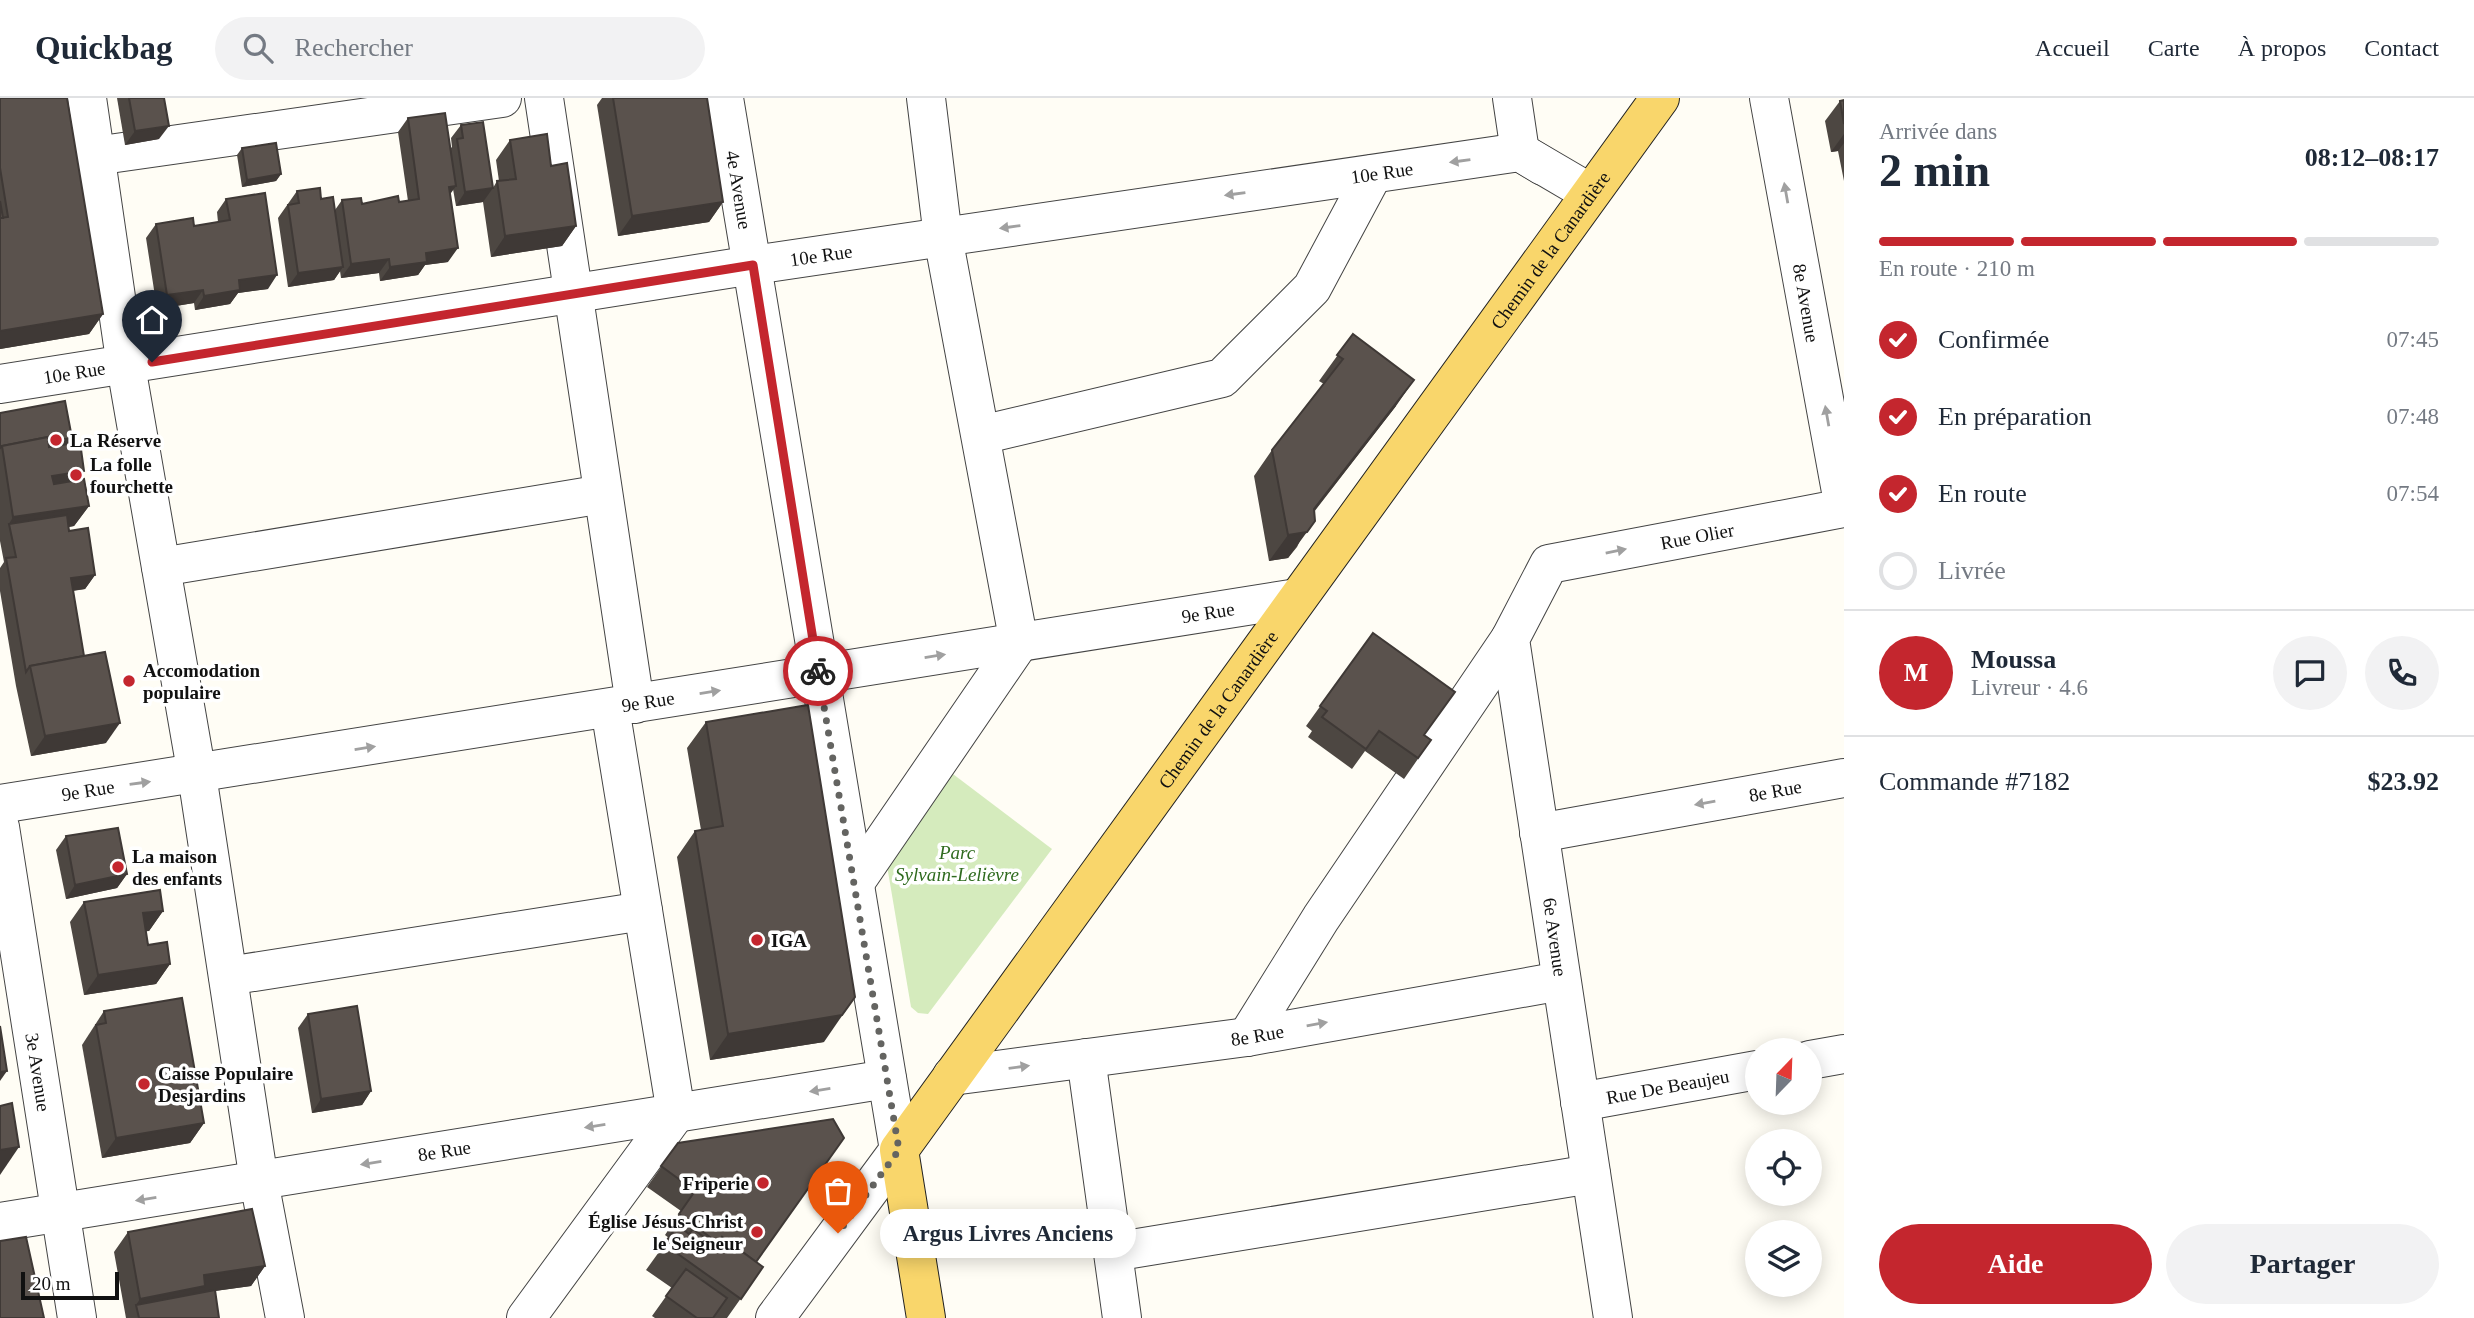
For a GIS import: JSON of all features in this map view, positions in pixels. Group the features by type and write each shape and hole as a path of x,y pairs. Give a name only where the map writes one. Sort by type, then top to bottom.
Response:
{"main road":[{"name":"Chemin de la Canardière","path":"899,1150 1660,98"},
{"name":"4e Avenue","path":"899,1150 926,1318"}],"street":[{"path":"87,98 126,366 197,775 259,1181 285,1318"},
{"path":"95,156 502,98"},
{"path":"526,1318 676,1113 643,911 603,494 544,98"},
{"name":"4e Avenue","path":"724,98 899,1150"},
{"path":"854,884 1019,643 943,237 926,98"},
{"path":"1512,98 1520,152 1590,193"},
{"name":"8e Avenue","path":"1769,98 1844,508"},
{"name":"10e Rue","path":"0,384 753,265 1520,152"},
{"path":"981,435 1222,378 1312,288 1373,174"},
{"path":"161,567 603,494"},
{"name":"Rue Olier","path":"1510,639 1549,564 1844,508"},
{"name":"9e Rue","path":"0,804 197,775 1297,598"},
{"path":"1247,1037 1321,918 1510,639"},
{"name":"6e Avenue","path":"1510,639 1613,1318"},
{"name":"8e Rue","path":"1539,833 1844,778"},
{"name":"3e Avenue","path":"0,827 78,1318"},
{"path":"228,976 643,911"},
{"name":"8e Rue","path":"952,1076 1247,1037 1561,981"},
{"path":"1822,1058 1844,1054"},
{"path":"1086,1058 1122,1318"},
{"name":"Rue De Beaujeu","path":"1580,1101 1745,1072"},
{"name":"8e Rue","path":"0,1222 887,1079"},
{"name":"Chemin de la Canardière","path":"775,1318 899,1150"},
{"path":"1113,1252 1591,1174"}],"green space":[{"name":"Parc Sylvain-Lelièvre","path":"945,768 1052,849 928,1014 918,1013 911,1007 884,848"}],"building":[{"path":"0,98 67,98 103,314 0,331 0,218 8,217 0,168"},
{"path":"129,98 164,98 169,126 135,131"},
{"path":"613,98 707,98 723,202 632,216"},
{"path":"1844,100 1844,124 1840,101"},
{"path":"445,113 456,186 449,187 458,248 426,253 427,262 390,267 389,259 351,264 342,200 361,198 362,204 398,196 399,202 419,199 408,118"},
{"path":"483,122 493,188 465,192 457,139 463,138 461,125"},
{"path":"547,134 551,166 567,163 576,226 505,236 497,181 516,179 510,140"},
{"path":"276,143 281,174 247,180 242,148"},
{"path":"320,188 321,199 333,197 343,267 298,273 288,205 299,203 297,191"},
{"path":"265,193 277,275 239,280 240,290 204,296 203,290 167,295 156,224 193,218 194,226 230,220 226,199"},
{"path":"1353,334 1414,380 1314,509 1315,521 1307,532 1288,535 1272,450 1343,359 1337,355"},
{"path":"65,401 72,438 48,442 48,437 0,448 0,413"},
{"path":"48,437 49,447 80,442 84,471 52,476 54,484 84,479 89,506 13,517 2,446"},
{"path":"67,515 69,531 88,528 95,575 71,578 84,656 30,666 26,672 6,558 16,557 9,524"},
{"path":"1373,633 1455,692 1424,735 1431,740 1418,758 1379,731 1366,749 1322,717 1327,711 1320,706"},
{"path":"105,652 120,723 45,736 30,666"},
{"name":"IGA","path":"808,705 855,997 842,1015 728,1034 695,831 723,826 706,722"},
{"path":"118,828 127,874 75,885 66,836"},
{"path":"160,890 163,911 143,913 148,945 167,942 170,964 98,975 84,902"},
{"path":"182,998 204,1123 116,1138 96,1025 106,1023 104,1011"},
{"path":"357,1006 371,1091 321,1099 308,1014"},
{"path":"0,1026 7,1071 0,1072"},
{"path":"12,1103 19,1147 0,1150 0,1106"},
{"path":"833,1119 844,1138 756,1262 722,1237 718,1243 679,1214 695,1191 661,1166 678,1143"},
{"path":"252,1209 265,1266 204,1275 205,1286 140,1299 128,1232"},
{"path":"678,1225 689,1234 693,1229 716,1246 722,1237 763,1267 741,1299 664,1244"},
{"path":"26,1237 44,1318 0,1318 0,1241"},
{"path":"686,1269 727,1298 713,1318 697,1318 666,1296"},
{"path":"215,1290 219,1318 139,1318 136,1305"}],"way so far":[{"path":"818,671 899,1150 838,1233"}],"place":[{"name":"La Réserve","path":"56,440"},
{"name":"La folle fourchette","path":"76,475"},
{"name":"Accomodation populaire","path":"129,681"},
{"name":"La maison des enfants","path":"118,867"},
{"name":"IGA","path":"757,940"},
{"name":"Caisse Populaire Desjardins","path":"144,1084"},
{"name":"Friperie","path":"763,1183"},
{"name":"Église Jésus-Christ le Seigneur","path":"757,1232"},
{"name":"Argus Livres Anciens","path":"838,1233"}],"route":[{"path":"152,362 753,265 818,671"}]}
